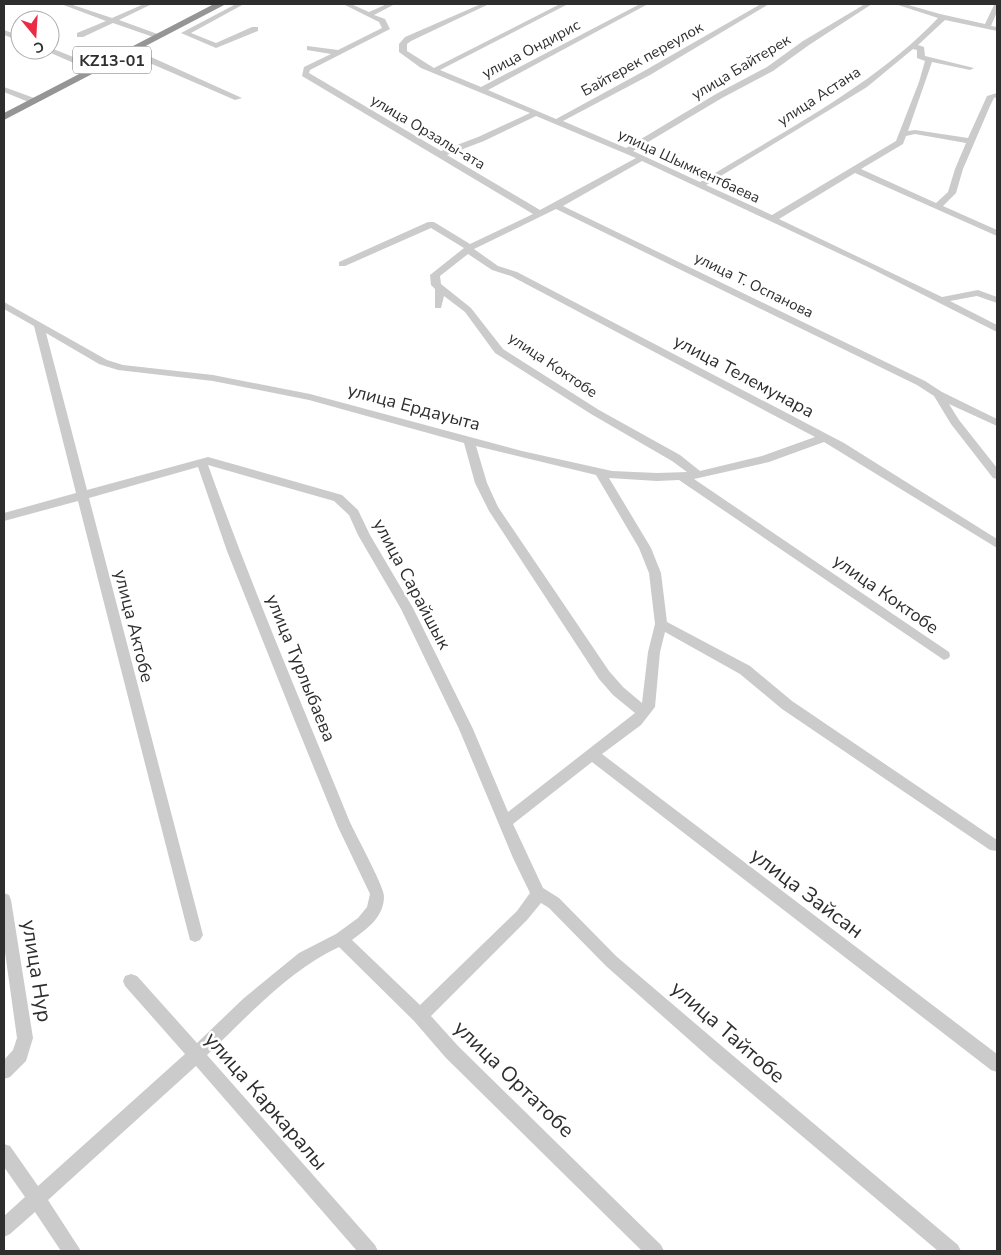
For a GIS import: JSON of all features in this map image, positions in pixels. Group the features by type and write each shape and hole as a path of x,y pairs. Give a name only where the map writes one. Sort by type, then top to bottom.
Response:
{"highway":[{"name":"KZ13-01","path":"4,117 221,4"}],"street":[{"path":"80,35 149,4"},
{"path":"241,4 185,31 186,33 216,46 255,29"},
{"path":"310,48 340,53 388,31 382,21 346,4"},
{"path":"368,15 392,4"},
{"name":"улица Шымкентбаева","path":"486,4 404,38 403,52 413,60 435,70 627,151 942,300 997,329"},
{"path":"435,70 565,4"},
{"name":"улица Ондирис","path":"482,90 645,4"},
{"name":"Байтерек переулок","path":"556,122 647,73 766,4"},
{"name":"улица Байтерек","path":"627,151 719,96 770,69 806,43 869,4"},
{"path":"898,4 943,17 997,28"},
{"path":"70,5 159,36"},
{"path":"988,27 997,5"},
{"path":"76,19 90,13"},
{"name":"улица Астана","path":"700,186 858,89 913,46 943,17"},
{"path":"913,46 921,49 921,57 970,68"},
{"path":"127,53 148,59 238,98"},
{"name":"улица Орзалы-ата","path":"340,53 307,69 304,72 306,76 540,214"},
{"path":"60,55 95,69"},
{"path":"772,219 898,143 908,121 929,60"},
{"path":"4,89 34,101"},
{"path":"938,206 952,194 959,169 994,96"},
{"path":"439,155 481,139 536,113"},
{"path":"908,121 933,134"},
{"path":"902,135 911,132 972,141"},
{"path":"438,306 440,288 435,280 435,275 470,249 556,206 642,158"},
{"path":"854,169 997,233"},
{"name":"улица Т. Оспанова","path":"556,206 921,383 938,394 997,423"},
{"name":"улица Телемунара","path":"416,231 431,224 495,268 514,274 824,438 997,544"},
{"path":"404,226 416,231"},
{"path":"342,264 416,231"},
{"name":"улица Коктобе","path":"440,288 468,310 493,344 514,362 595,412 676,458 698,475"},
{"path":"942,300 978,293 997,300"},
{"name":"улица Ердауыта","path":"4,306 103,362 122,368 214,378 272,389 350,407 469,440 600,473 627,477 683,477 698,475 765,459 824,438"},
{"name":"улица Актобе","path":"39,326 195,935"},
{"name":"улица Т. Оспанова","path":"938,394 955,422 997,475"},
{"path":"469,440 481,483 493,508 604,675 618,691 644,713"},
{"path":"4,517 202,462"},
{"name":"улица Сарайшык","path":"202,462 214,462 338,498 350,509 407,608 466,729 506,821"},
{"name":"улица Турлыбаева","path":"4,1228 196,1055 250,1003 304,958 322,946 341,939 363,923 374,910 377,894 345,827 300,719 233,550 202,462"},
{"path":"506,821 636,721 648,707 654,652 661,624 655,573 645,548 600,473"},
{"name":"улица Коктобе","path":"683,477 944,656"},
{"path":"661,624 744,670 787,705 994,846"},
{"name":"улица Зайсан","path":"593,755 997,1064"},
{"name":"улица Тайтобе","path":"506,821 520,858 538,893 554,903 611,961 952,1251"},
{"path":"420,1016 526,910 538,893"},
{"name":"улица Нур","path":"4,900 25,1038 20,1055 4,1071"},
{"name":"улица Ортатобе","path":"341,939 420,1016 452,1052 656,1251"},
{"name":"улица Каркаралы","path":"131,981 368,1251"},
{"path":"4,1152 72,1251"}]}
